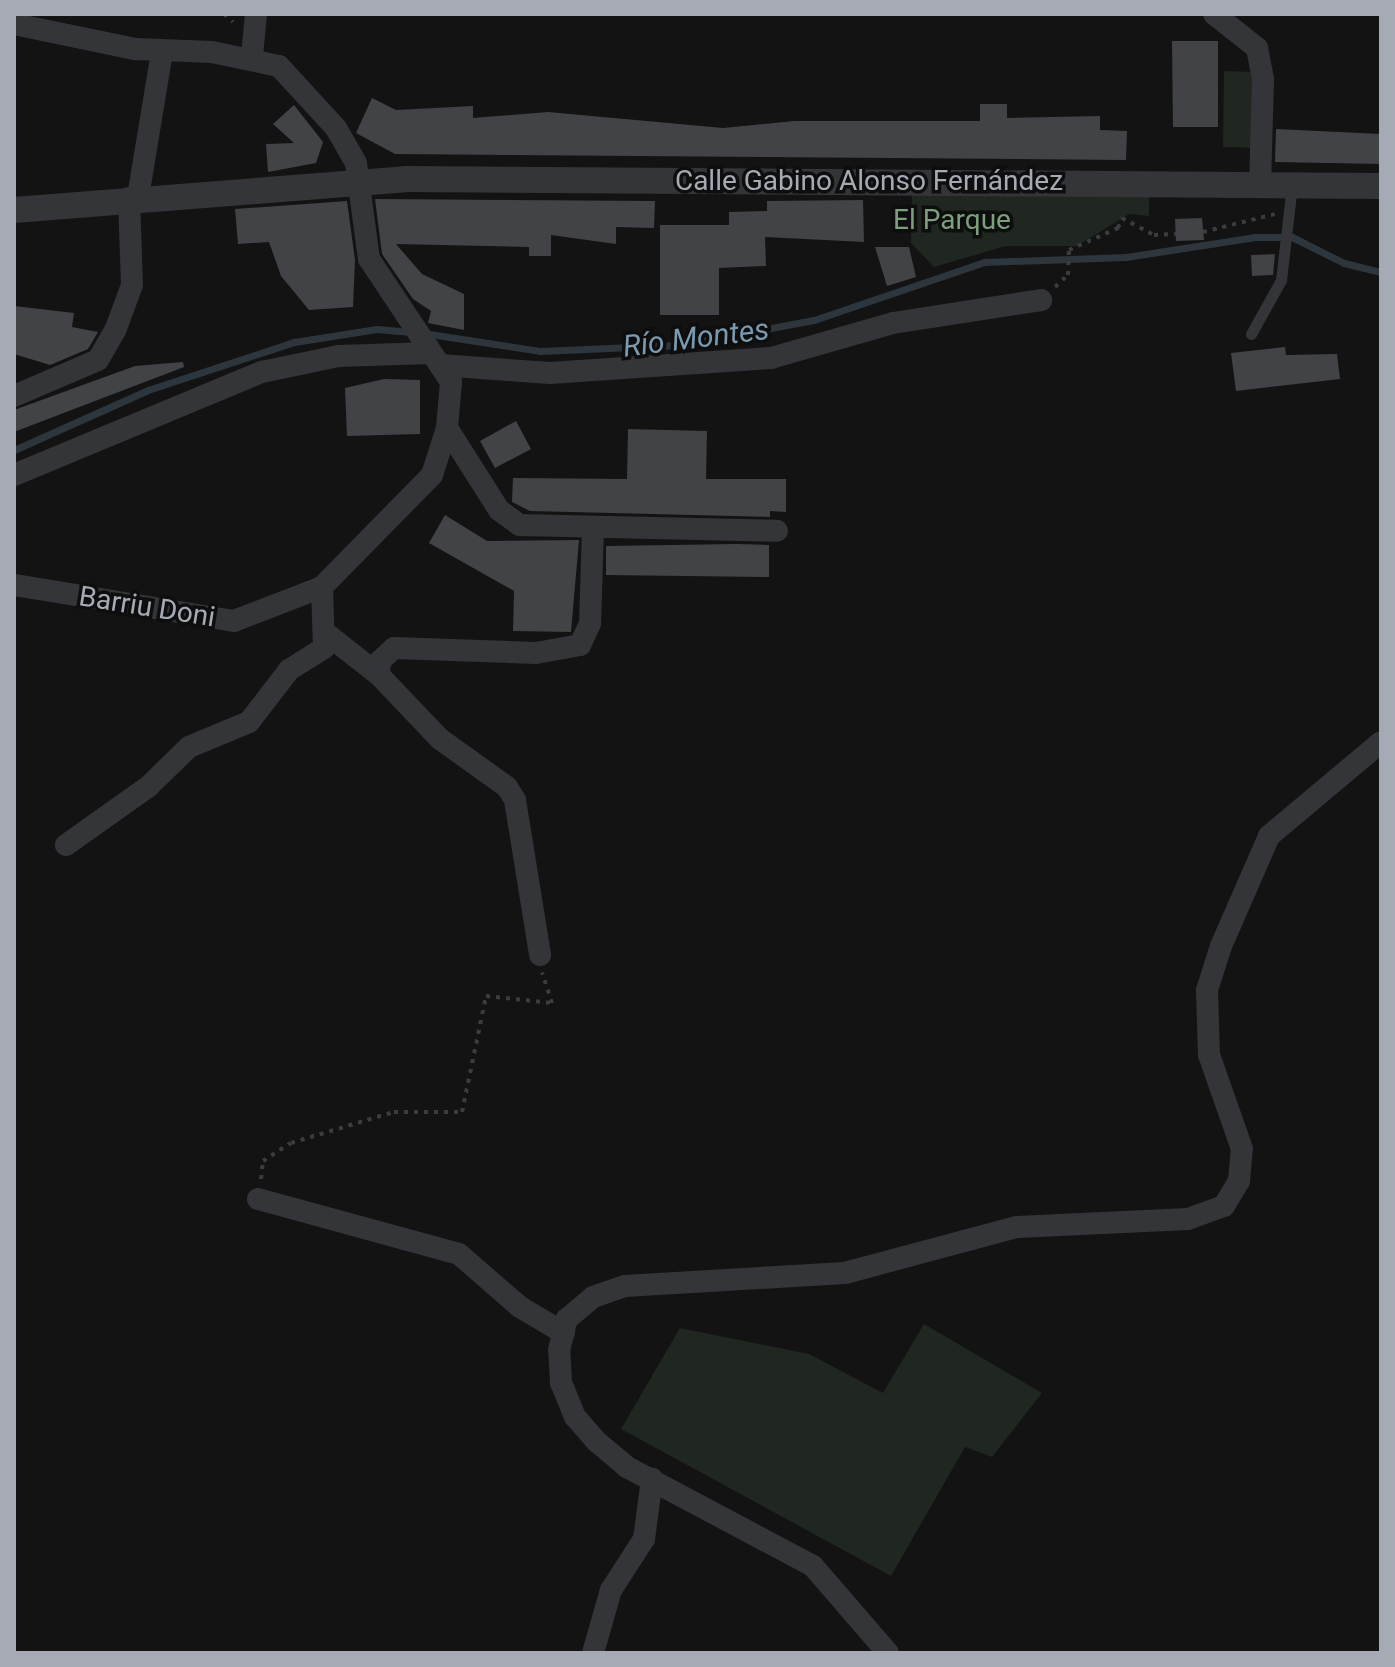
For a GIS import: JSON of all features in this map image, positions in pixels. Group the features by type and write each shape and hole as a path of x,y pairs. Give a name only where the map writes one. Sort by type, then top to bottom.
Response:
{"street":[{"path":"14,24 162,52 252,56 256,14"},
{"path":"1214,14 1257,48 1263,79 1260,184"},
{"path":"14,396 98,360 115,331 132,285 133,197 162,52"},
{"name":"Barriu Doni","path":"14,585 234,621 322,587 432,475 447,428 451,382 369,259 356,163 336,128 296,80 252,56"},
{"name":"Calle Gabino Alonso Fernández","path":"14,210 133,197 358,181 1381,186"},
{"path":"14,475 208,389 262,372 338,356 431,355 550,373 771,358 893,323 1041,300"},
{"path":"447,428 499,510 520,525 777,531"},
{"path":"379,675 380,661 394,648 536,653 580,645 590,624 593,527"},
{"path":"66,845 149,786 189,747 249,722 289,670 324,648 328,635 322,587"},
{"path":"328,635 379,675 440,739 490,770 515,800 540,955"},
{"path":"888,1653 813,1566 627,1467 575,1417 561,1383 567,1319 593,1297 625,1286 845,1273 1017,1227 1188,1219 1224,1206 1239,1181 1242,1149 1209,1055 1207,990 1216,961 1269,836 1381,742"},
{"path":"258,1199 459,1254 520,1307 564,1333"},
{"path":"593,1653 611,1590 644,1539 652,1479"}],"lane":[{"path":"1251,334 1281,280 1292,184"}],"path":[{"path":"1203,232 1289,210"},
{"path":"1068,275 1069,250 1118,228 1122,218 1154,235 1176,234"},
{"path":"258,1199 263,1161 291,1143 394,1112 462,1112 486,996 552,1003 540,955"}],"green space":[{"path":"1224,71 1256,72 1254,148 1223,147"},
{"name":"El Parque","path":"912,180 1149,183 1149,216 1129,214 1077,246 1006,246 934,267 911,243"},
{"path":"924,1324 1042,1393 992,1457 965,1447 891,1576 621,1429 680,1328 809,1354 883,1393"}],"building":[{"path":"1172,41 1218,41 1218,127 1173,127"},
{"path":"372,98 396,110 473,106 473,118 548,112 723,128 794,121 980,121 980,104 1007,104 1007,118 1100,116 1100,130 1127,131 1126,160 395,154 356,133"},
{"path":"294,105 323,142 316,163 268,172 266,144 294,143 273,124"},
{"path":"1276,129 1381,134 1381,164 1275,162"},
{"path":"375,199 655,201 654,228 616,227 616,244 551,235 551,256 529,256 529,247 396,244 422,274 464,294 464,330 428,323 431,311 413,299 382,254"},
{"path":"863,200 864,242 765,237 766,266 719,268 719,315 660,315 660,225 729,225 729,212 767,211 767,201"},
{"path":"347,201 355,260 353,307 309,310 281,276 269,242 238,244 235,209"},
{"path":"1202,218 1204,240 1176,241 1175,219"},
{"path":"875,247 909,247 916,277 887,286"},
{"path":"1275,254 1273,275 1252,276 1251,255"},
{"path":"14,306 74,313 72,327 98,332 88,349 50,365 14,354"},
{"path":"1285,347 1286,355 1337,354 1340,379 1236,391 1231,353"},
{"path":"183,362 184,367 14,432 14,410 135,366"},
{"path":"384,379 420,380 420,434 347,436 345,388"},
{"path":"516,421 531,449 495,468 480,441"},
{"path":"628,429 707,431 706,479 786,479 786,512 770,511 770,517 530,511 512,502 513,478 627,479"},
{"path":"445,515 487,541 579,540 571,632 513,631 514,591 429,543"},
{"path":"769,545 769,577 606,575 606,546"}],"waterway":[{"name":"Río Montes","path":"423,333 540,351 679,345 814,320 984,262 1126,257 1255,237 1292,237 1344,263 1381,272"},
{"name":"Río Montes","path":"14,450 148,390 294,342 377,329 411,332"}]}
